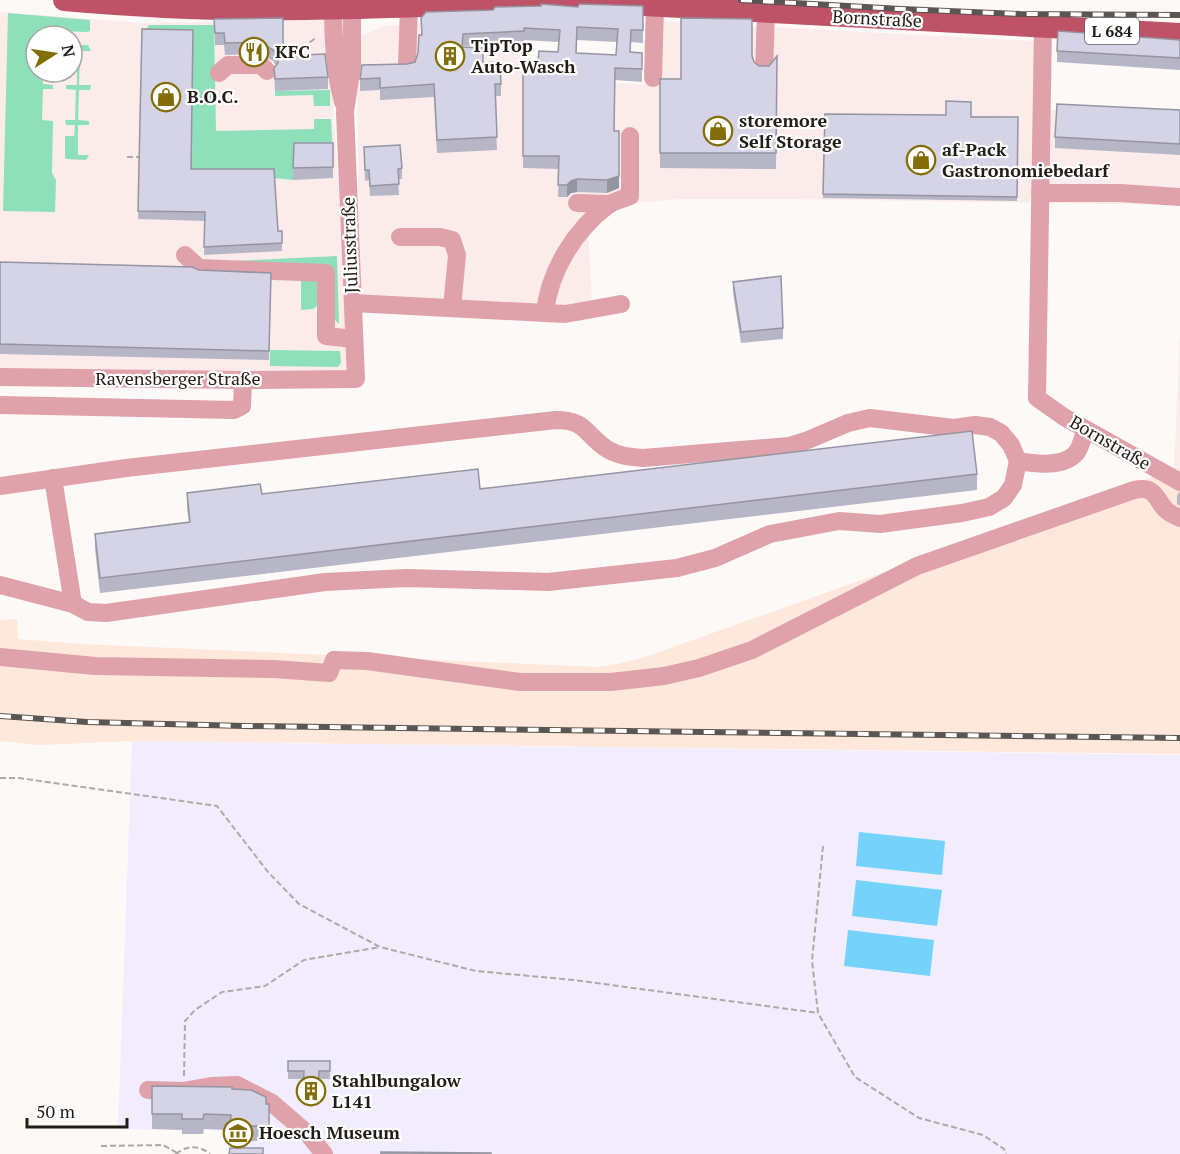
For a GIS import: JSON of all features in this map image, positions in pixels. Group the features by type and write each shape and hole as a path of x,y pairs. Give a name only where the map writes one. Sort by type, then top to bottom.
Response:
{"main road":[{"name":"Bornstraße","path":"64,0 228,9 342,4 409,7 535,2 655,6 1180,34"}],"street":[{"name":"Juliusstraße","path":"342,4 352,66 345,112 356,379"},
{"path":"653,78 655,6"},
{"path":"409,7 409,59"},
{"path":"764,71 766,13"},
{"name":"Bornstraße","path":"1043,27 1037,398 1086,430 1180,482"},
{"path":"219,73 228,65 236,64 261,65 267,71"},
{"path":"545,313 551,287 565,252 584,226 610,204 630,196 630,136"},
{"path":"1040,193 1180,197"},
{"path":"577,203 610,204"},
{"path":"400,237 440,237 452,240 457,255 452,308"},
{"path":"185,255 199,268 326,273 326,336 354,339"},
{"path":"353,303 565,314 621,304"},
{"name":"Ravensberger Straße","path":"0,377 356,379"},
{"path":"0,405 234,410 242,406 243,380"},
{"path":"0,486 126,468 556,420 571,420 608,450 628,457 643,458 789,446 864,419 954,428 975,425 990,427 1001,433 1011,445 1018,461 1013,485 1004,498 989,507 880,524 839,521 770,534 715,558 677,568 548,582 406,578 324,582 106,614 88,612 73,604 0,585"},
{"path":"1018,461 1046,465 1062,461 1077,453 1086,430"},
{"path":"53,478 73,604"},
{"path":"0,657 95,666 274,669 330,673 334,660 347,660 520,682 633,681 691,670 725,660 781,636 917,566 1134,490 1145,488 1152,492 1167,511 1180,518"},
{"path":"148,1090 183,1090 237,1085 272,1103 308,1134 324,1154"}],"path":[{"path":"301,61 301,50 325,32"},
{"path":"127,157 139,157"},
{"path":"0,778 20,778 217,806 268,872 299,904 380,947 476,971 574,980 818,1013"},
{"path":"823,846 812,961 818,1013 855,1077 919,1118 983,1135 1004,1149 1006,1154"},
{"path":"183,1090 185,1021 195,1010 222,992 265,986 304,960 380,947"},
{"path":"101,1146 163,1146 176,1153 191,1147 198,1147 210,1154"}],"shaded area":[{"path":"0,12 142,23 327,20 350,353 349,374 0,369"},
{"path":"531,16 527,78 655,85 659,21 1034,41 1034,109 1180,117 1180,205 784,199 680,199 643,202 612,208 588,232 592,300 557,306 360,297 357,71 362,35 385,26"},
{"path":"1180,330 1180,470 1174,469"},
{"path":"1174,469 1180,470 1180,754 132,741 39,745 0,741 0,620 17,619 18,639 82,644 596,667 645,657"},
{"path":"132,741 1180,755 1180,1154 230,1154 230,1130 118,1129"}],"green space":[{"path":"8,13 90,20 90,31 87,32 84,32 84,24 24,24 24,84 53,85 53,89 43,89 42,120 53,121 52,173 56,180 55,212 3,211"},
{"path":"149,25 214,25 216,131 314,129 314,119 331,119 333,155 294,155 293,180 274,178 190,198 193,38 142,37"},
{"path":"84,45 88,45 91,51 84,51"},
{"path":"66,85 91,85 90,90 79,90 78,120 89,121 89,125 78,125 78,155 89,155 86,160 66,159 65,157 65,136 74,136 75,125 66,125 65,120 75,120 76,90 66,89"},
{"path":"330,90 330,106 314,106 313,95 275,96 275,91"},
{"path":"337,256 339,324 334,319 335,276 235,261"},
{"path":"301,281 318,281 318,305 313,309 301,310"},
{"path":"270,350 340,351 341,363 338,367 270,366"}],"water":[{"path":"859,832 945,841 942,875 856,866"},
{"path":"856,880 942,890 937,926 852,916"},
{"path":"848,930 934,940 930,976 844,966"}],"building":[{"path":"541,4 578,7 579,4 643,6 643,30 631,30 630,52 642,53 642,69 615,68 614,131 619,131 619,176 607,180 577,179 567,185 558,185 559,156 523,156 523,72 537,72 539,51 558,52 560,30 524,28 524,31 463,34 462,47 483,48 483,63 500,62 501,84 495,84 497,137 437,140 434,84 380,88 380,78 360,79 362,65 415,62 419,35 422,35 421,18 426,12 541,6","holes":["577,27 618,29 616,55 576,53"]},
{"path":"283,18 283,56 325,54 328,77 275,79 274,68 278,63 278,57 273,50 261,42 225,43 224,33 215,33 214,19"},
{"name":"storemore Self Storage","path":"681,18 752,19 754,62 759,66 769,66 777,56 776,153 660,153 660,79 681,79"},
{"path":"142,29 193,30 191,169 274,169 278,231 282,231 282,243 204,247 205,212 138,211"},
{"path":"1058,31 1180,40 1180,58 1057,51"},
{"name":"af-Pack Gastronomiebedarf","path":"946,101 971,102 971,117 1018,117 1017,197 823,194 825,114 946,115"},
{"path":"1057,104 1180,110 1180,144 1055,137"},
{"path":"294,143 333,143 333,167 293,168"},
{"path":"400,145 402,168 398,169 399,184 370,186 369,170 365,170 364,147"},
{"path":"0,262 192,267 199,270 271,273 269,351 0,344"},
{"path":"781,276 783,328 741,332 733,282"},
{"path":"972,431 977,474 100,578 95,534 190,522 187,493 260,484 262,494 478,469 480,489"},
{"path":"288,1061 330,1061 330,1071 319,1071 318,1096 303,1096 304,1071 288,1071"},
{"path":"152,1086 232,1087 232,1089 251,1090 266,1097 266,1104 269,1104 269,1126 230,1126 231,1115 204,1114 203,1119 182,1119 182,1114 152,1114"},
{"path":"230,1148 263,1148 263,1154 229,1154"},
{"path":"381,1152 491,1153 491,1154 381,1154"}],"railway":[{"path":"741,0 1020,14 1180,15"},
{"path":"0,716 87,722 245,726 1180,738"}],"place":[{"name":"KFC","path":"254,52"},
{"name":"TipTop Auto-Wasch","path":"450,56"},
{"name":"B.O.C.","path":"166,97"},
{"name":"storemore Self Storage","path":"718,131"},
{"name":"af-Pack Gastronomiebedarf","path":"921,160"},
{"name":"Stahlbungalow L141","path":"311,1091"},
{"name":"Hoesch Museum","path":"238,1133"}]}
